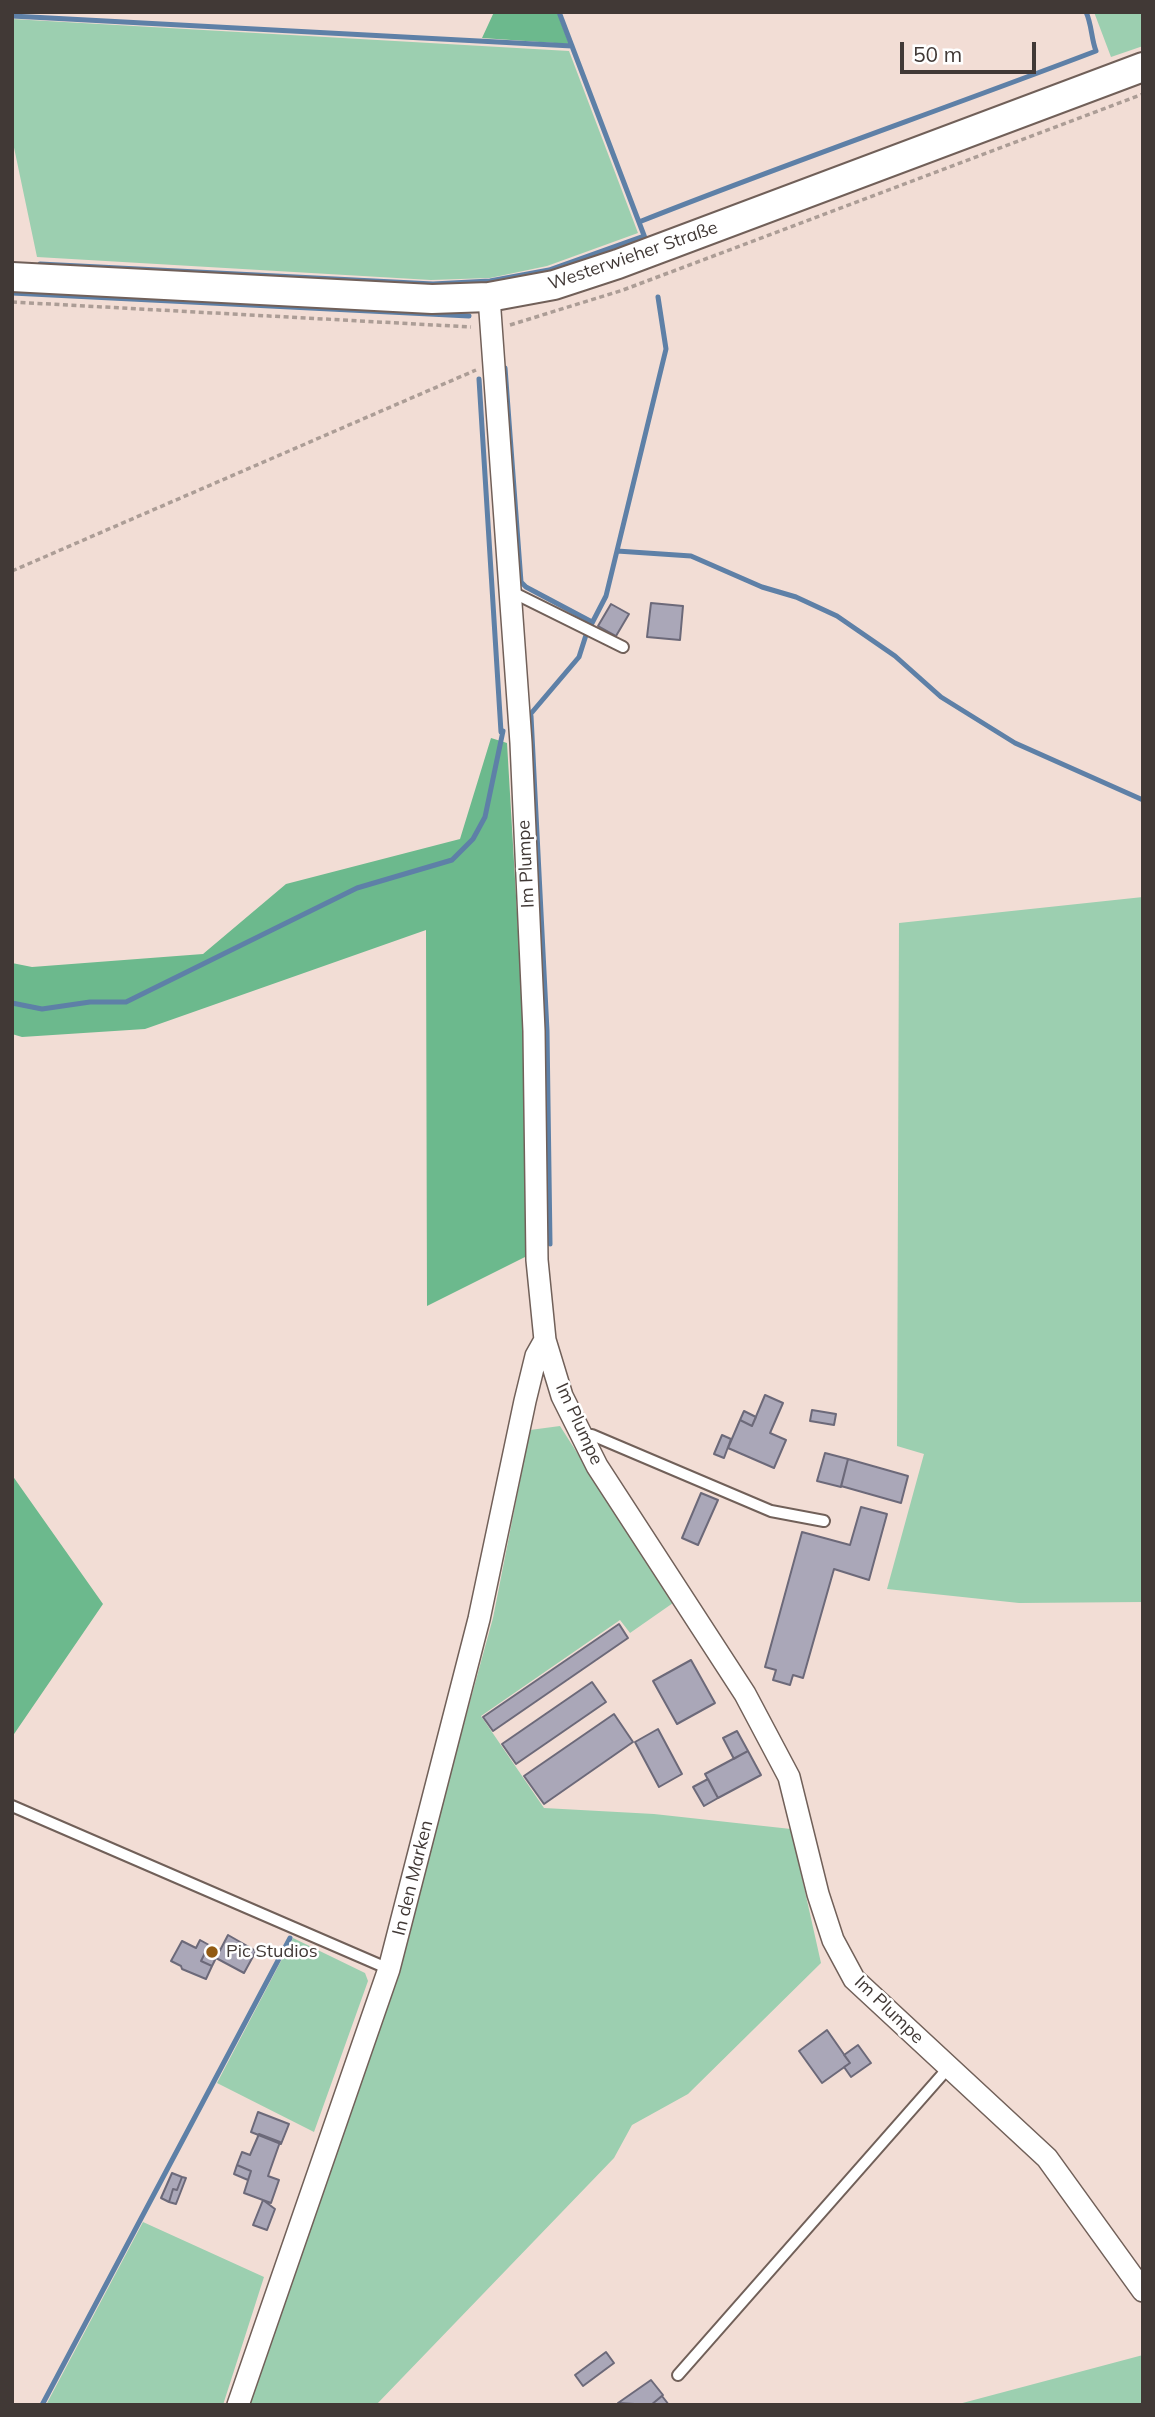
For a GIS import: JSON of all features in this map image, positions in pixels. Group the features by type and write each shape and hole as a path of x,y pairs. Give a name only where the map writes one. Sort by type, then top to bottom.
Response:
{"main road":[{"name":"Westerwieher Straße","path":"12,277 432,299 489,297 554,285 618,264 1140,73"}],"street":[{"name":"Im Plumpe","path":"489,297 521,743 534,1031 537,1260 545,1340 562,1396 597,1466 745,1694 789,1777 818,1894 833,1940 854,1979 1047,2158 1143,2291"},
{"name":"In den Marken","path":"238,2405 389,1969 480,1619 536,1356 545,1340"},
{"path":"525,1401 562,1396"}],"lane":[{"path":"510,592 623,647"},
{"path":"581,1435 592,1435 771,1511 824,1521"},
{"path":"12,1806 389,1969"},
{"path":"678,2375 949,2067"}],"path":[{"path":"12,302 490,327"},
{"path":"12,571 476,369 492,359"}],"green space":[{"path":"494,12 557,12 569,44 482,38"},
{"path":"1094,12 1143,12 1143,46 1111,57"},
{"path":"12,19 569,51 638,233 547,266 490,278 431,280 37,257 12,138"},
{"path":"491,738 507,743 524,1032 527,1256 427,1306 426,930 145,1029 22,1037 12,1034 12,963 32,967 203,954 286,884 460,839"},
{"path":"1143,897 1143,1602 1019,1603 887,1589 924,1454 897,1446 899,923"},
{"path":"560,1426 673,1603 630,1633 620,1620 481,1716 544,1808 654,1814 791,1829 821,1963 688,2094 632,2125 614,2158 376,2405 249,2405 396,1971 493,1618 530,1430"},
{"path":"12,1475 103,1604 12,1737"},
{"path":"293,1938 365,1973 368,1981 314,2132 217,2083"},
{"path":"143,2222 264,2277 223,2405 46,2405"},
{"path":"1143,2355 1143,2405 955,2405"}],"building":[{"path":"651,603 683,606 680,640 647,637"},
{"path":"611,604 629,614 616,636 598,626"},
{"path":"765,1395 783,1403 770,1433 786,1440 774,1468 728,1448 740,1420 752,1426"},
{"path":"812,1410 836,1414 834,1425 810,1421"},
{"path":"744,1411 756,1417 752,1426 740,1420"},
{"path":"722,1435 731,1439 724,1458 714,1454"},
{"path":"825,1453 848,1459 841,1487 817,1481"},
{"path":"848,1459 908,1476 901,1503 841,1486"},
{"path":"701,1493 718,1500 698,1545 682,1538"},
{"path":"861,1507 887,1514 869,1580 834,1569 803,1678 793,1675 790,1685 773,1680 776,1670 765,1667 802,1532 850,1545"},
{"path":"619,1624 628,1638 493,1731 483,1717"},
{"path":"691,1660 715,1703 677,1724 653,1681"},
{"path":"592,1682 606,1702 516,1764 502,1744"},
{"path":"614,1714 633,1742 544,1804 524,1776"},
{"path":"658,1729 682,1774 659,1787 635,1742"},
{"path":"737,1731 748,1751 734,1759 723,1738"},
{"path":"748,1751 761,1775 718,1798 705,1774"},
{"path":"708,1779 718,1798 704,1806 693,1787"},
{"path":"228,1935 256,1951 244,1973 216,1958"},
{"path":"200,1940 209,1945 201,1961 212,1966 206,1979 171,1961 182,1941 196,1948"},
{"path":"209,1945 220,1950 212,1966 201,1961"},
{"path":"827,2030 850,2063 822,2083 799,2051"},
{"path":"858,2045 871,2063 851,2077 844,2067 850,2063 844,2055"},
{"path":"258,2112 289,2124 281,2144 251,2132"},
{"path":"259,2134 280,2142 268,2176 279,2180 271,2203 244,2193 251,2171 237,2165 242,2152 250,2155"},
{"path":"237,2165 251,2171 248,2180 234,2174"},
{"path":"172,2173 182,2177 177,2190 173,2189 169,2202 161,2198"},
{"path":"182,2177 186,2178 176,2204 169,2202 173,2189 177,2190"},
{"path":"263,2200 275,2209 267,2230 253,2225"},
{"path":"606,2352 614,2363 583,2386 575,2375"},
{"path":"651,2380 663,2395 651,2405 618,2403"},
{"path":"662,2396 669,2405 651,2405"}],"waterway":[{"path":"559,12 645,238"},
{"path":"639,222 1096,51 1086,12"},
{"path":"12,16 572,46"},
{"path":"40,264 433,284 490,281 549,270 644,236"},
{"path":"12,293 469,316"},
{"path":"590,627 606,596 666,349 658,297"},
{"path":"505,368 521,582 592,622"},
{"path":"479,379 501,732"},
{"path":"617,551 691,556 837,616 895,656 941,697 1015,743 1143,800"},
{"path":"528,717 579,657 586,635"},
{"path":"531,716 547,1031 550,1244"},
{"path":"12,1003 42,1009 90,1002 126,1002 357,888 452,860 473,839 485,817 503,731"},
{"path":"42,2405 290,1938"}],"place":[{"name":"Pic Studios","path":"212,1952"}]}
